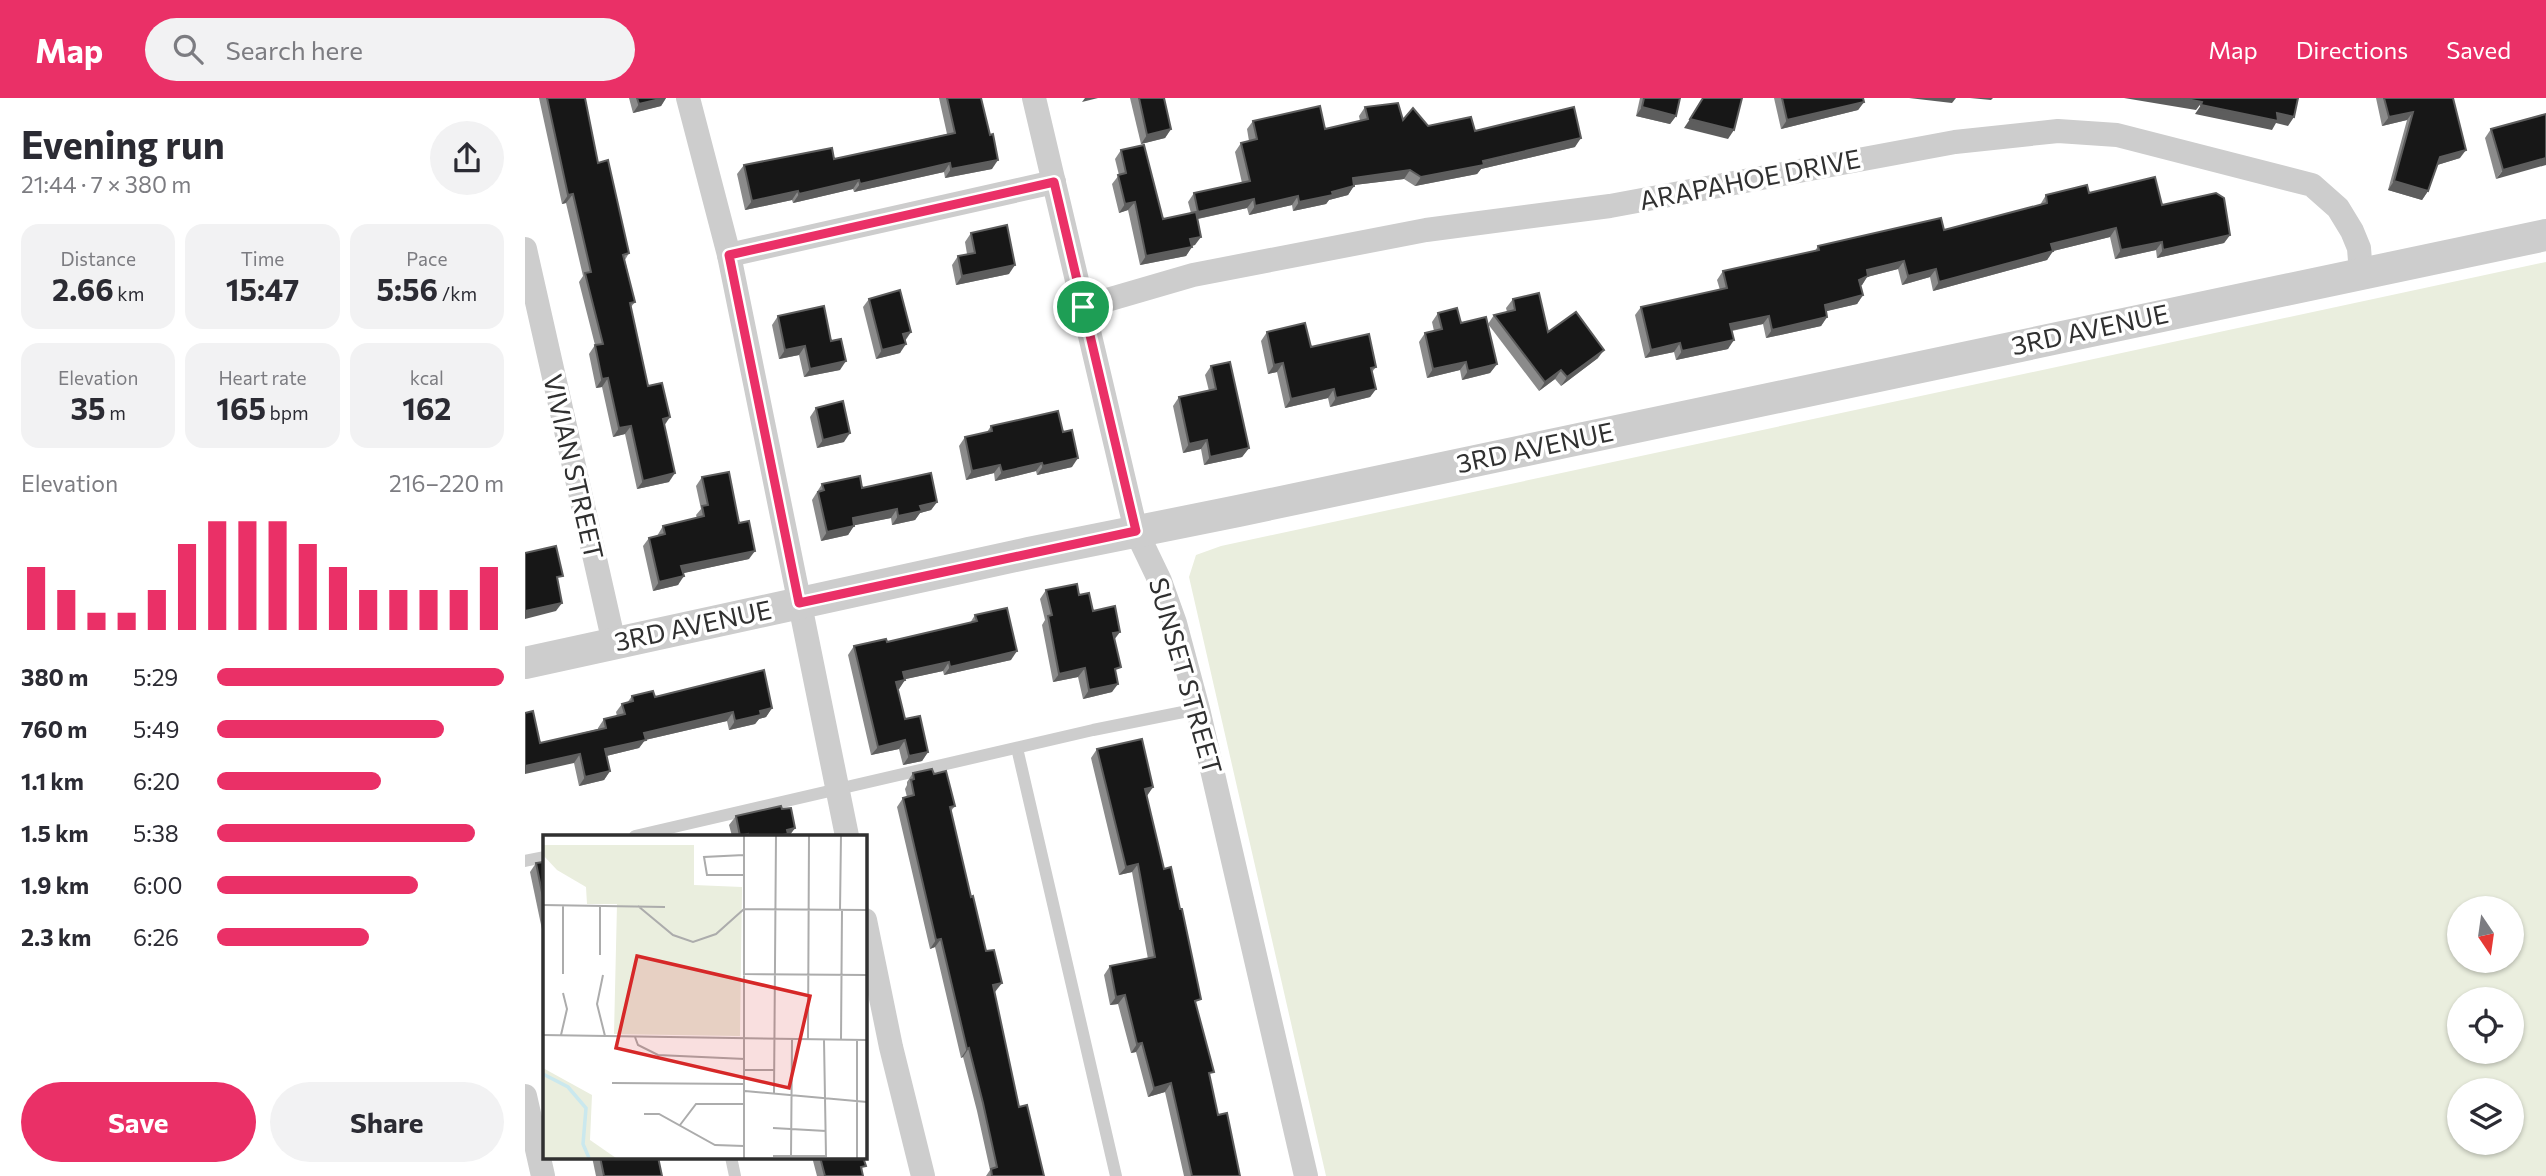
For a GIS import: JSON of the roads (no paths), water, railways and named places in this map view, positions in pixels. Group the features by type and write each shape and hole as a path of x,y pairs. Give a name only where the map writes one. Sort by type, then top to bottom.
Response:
{"street":[{"path":"688,98 729,255 847,835"},
{"name":"SUNSET STREET","path":"1034,98 1136,531 1160,580 1175,623 1198,709 1306,1176"},
{"name":"ARAPAHOE DRIVE","path":"1083,307 1193,275 1426,230 1610,206 1955,142 2058,131 2117,135 2312,185 2338,208 2352,231 2358,248 2361,274"},
{"path":"729,255 1054,182"},
{"name":"3RD AVENUE","path":"525,663 1136,531 2546,235"},
{"name":"VIVIAN STREET","path":"525,249 614,643"},
{"path":"866,925 891,1047 923,1176"},
{"path":"525,1096 543,1176"}],"lane":[{"path":"655,834 1017,748 1198,709"},
{"path":"1017,748 1116,1176"},
{"path":"525,861 543,857"},
{"path":"731,1158 735,1176"}]}
